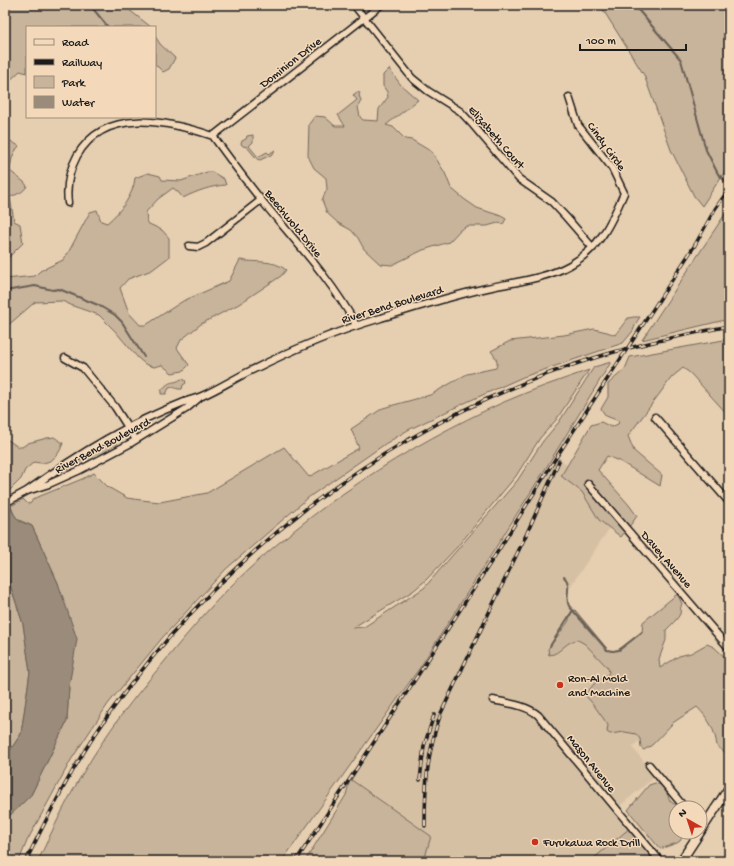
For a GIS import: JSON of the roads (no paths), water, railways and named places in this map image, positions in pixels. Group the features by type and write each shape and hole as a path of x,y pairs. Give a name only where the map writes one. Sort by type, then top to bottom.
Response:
{"street":[{"name":"Elizabeth Court","path":"354,5 412,78 428,91 460,111 519,179 552,202 593,248"},
{"name":"Dominion Drive","path":"213,136 380,5"},
{"name":"Cindy Circle","path":"570,97 578,125 612,168 624,193 608,228 593,248"},
{"path":"68,203 67,184 74,162 85,145 97,134 106,129 126,122 150,121 194,129 213,136"},
{"name":"Beechwold Drive","path":"213,136 261,200 327,280 347,308 356,325"},
{"path":"189,246 198,247 206,243 261,200"},
{"name":"River Bend Boulevard","path":"27,491 72,460 128,428 182,403 202,396 288,353 356,325 437,300 551,273 570,265 593,248"},
{"path":"65,358 83,368 108,398 136,440"},
{"name":"River Bend Boulevard","path":"5,503 20,494 78,471 136,440 186,409 202,396"},
{"path":"655,417 729,502"},
{"name":"Davey Avenue","path":"588,484 729,648"},
{"name":"Mason Avenue","path":"493,700 533,711 538,715 660,861"},
{"path":"649,765 678,800"},
{"path":"708,817 729,788"},
{"path":"681,861 693,840"}],"water":[{"path":"5,491 13,513 19,521 32,526 58,583 77,639 69,686 67,721 31,795 5,820 5,758 21,734 30,672 23,624 5,569"}],"waterway":[{"path":"90,5 107,26"},
{"path":"634,5 681,60 706,150 718,174 729,185"},
{"path":"5,291 35,286 53,290 59,289 98,305 115,315 122,322 144,357"},
{"path":"564,577 568,584 567,599 569,606 607,650 619,650 642,632"},
{"path":"550,646 573,610"}],"railway":[{"path":"296,861 498,551 557,456 695,245 715,209 729,189"},
{"path":"26,861 57,799 92,739 139,674 191,613 249,557 310,505 376,459 446,419 518,385 627,348 729,326"},
{"path":"425,826 428,769 436,727 441,713 527,533 559,461"},
{"path":"420,780 424,746 434,715"}],"place":[{"name":"Ron-Al Mold and Machine","path":"560,685"},
{"name":"Furukawa Rock Drill","path":"535,842"}]}
